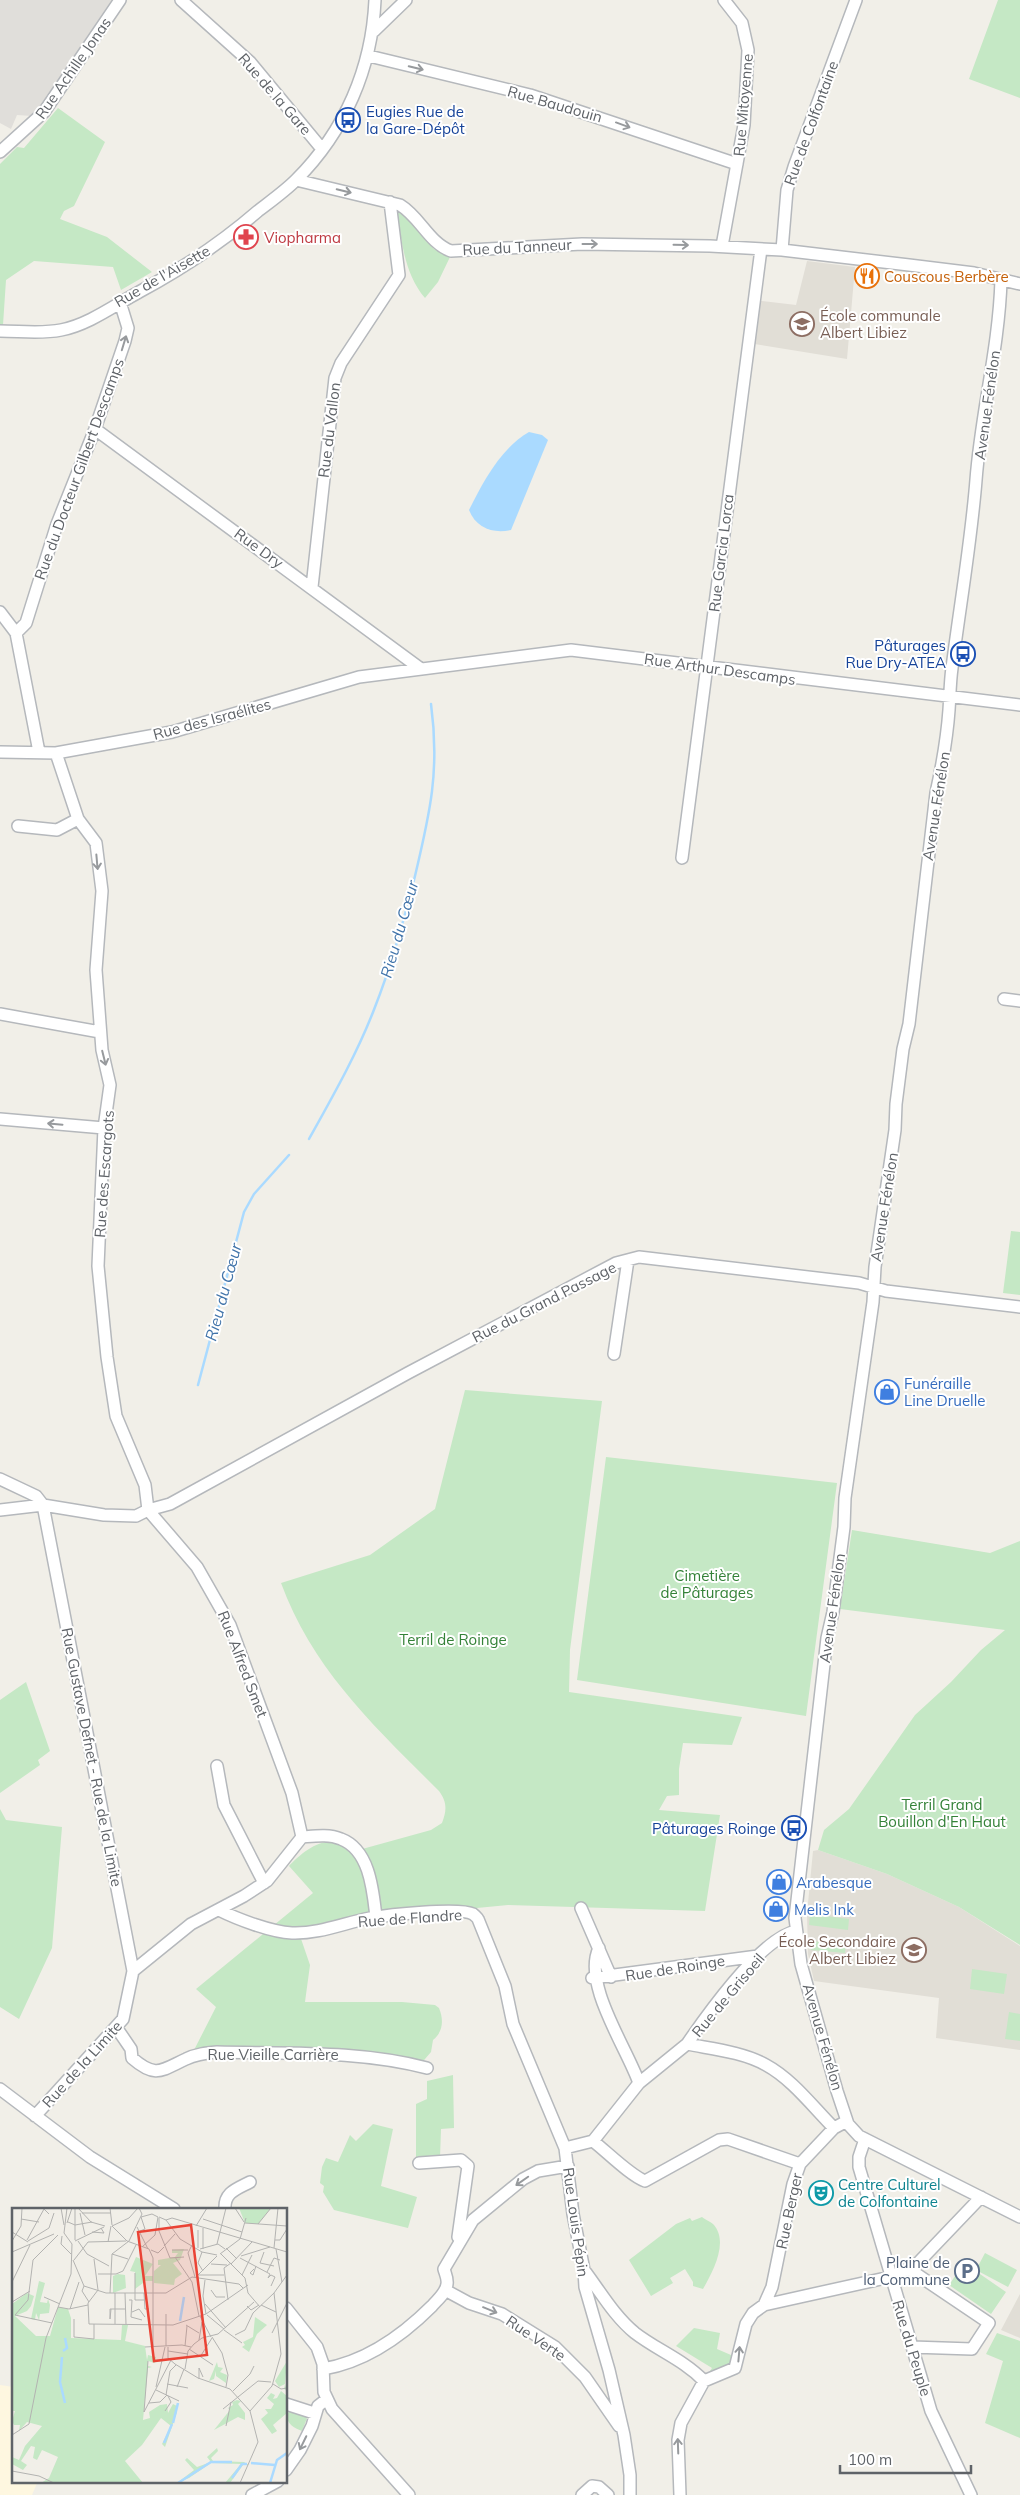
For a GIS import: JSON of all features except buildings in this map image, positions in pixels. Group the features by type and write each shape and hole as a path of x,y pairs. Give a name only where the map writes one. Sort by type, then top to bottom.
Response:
{"street":[{"name":"Rue Achille Jonas","path":"0,152 44,112 120,0"},
{"name":"Rue de la Gare","path":"181,0 250,62 322,149"},
{"name":"Rue de l'Aisette","path":"0,331 61,330 120,302 181,269 229,236 296,180 322,149 346,112 369,56 374,31 375,0"},
{"path":"374,31 406,0"},
{"name":"Rue Mitoyenne","path":"722,246 744,124 748,45 741,20 724,0"},
{"name":"Rue de Colfontaine","path":"782,250 787,190 856,0"},
{"name":"Rue Baudouin","path":"369,56 530,95 737,164"},
{"name":"Rue du Tanneur","path":"296,180 390,202 408,210 441,247 451,251 508,246 639,244 722,246 782,250 974,273 1020,284"},
{"name":"Rue du Vallon","path":"312,587 335,378 341,363 399,275 390,202"},
{"name":"Rue Garcia Lorca","path":"682,858 761,249"},
{"name":"Avenue Fénélon","path":"849,2125 809,1996 796,1931 797,1901 818,1735 819,1704 827,1638 833,1612 844,1527 845,1498 859,1410 950,696 958,618 964,593 974,516 976,480 986,398 999,324 1001,280"},
{"name":"Rue du Docteur Gilbert Descamps","path":"16,633 26,623 57,524 95,429 128,328 120,302"},
{"name":"Rue Dry","path":"95,429 421,669"},
{"path":"0,612 16,633 40,752"},
{"name":"Rue Arthur Descamps","path":"421,669 571,650 1020,705"},
{"name":"Rue des Israélites","path":"0,752 56,753 172,732 359,677 421,669"},
{"name":"Rue des Escargots","path":"56,753 78,819 96,844 102,891 96,970 100,1032 110,1085 104,1128 98,1266 107,1357 116,1416 145,1485 148,1510"},
{"path":"18,826 57,830 78,819"},
{"path":"1004,999 1020,1001"},
{"path":"0,1014 100,1032"},
{"path":"0,1119 104,1128"},
{"name":"Rue du Grand Passage","path":"148,1510 170,1504 408,1373 616,1263 639,1257 859,1283 886,1290 1020,1307"},
{"path":"614,1354 628,1260"},
{"path":"0,1479 36,1496 43,1504"},
{"path":"0,1510 43,1504 104,1516 136,1516 148,1510"},
{"name":"Rue Gustave Defnet - Rue de la Limite","path":"43,1504 133,1971 126,2010"},
{"name":"Rue Alfred Smet","path":"148,1510 197,1567 230,1625 292,1793 302,1837"},
{"path":"218,1766 224,1805 264,1883"},
{"path":"133,1971 191,1924 219,1910 264,1883 302,1837 335,1838 356,1848 367,1870 376,1917"},
{"path":"581,1908 611,1977"},
{"name":"Rue de Flandre","path":"219,1910 238,1919 290,1933 307,1933 376,1917 454,1912 473,1914 478,1919 506,1986 516,2032 565,2148"},
{"name":"Rue de Grisoeil","path":"687,2044 713,2008 758,1956 784,1935 796,1931"},
{"path":"599,1948 594,1978 600,1999 628,2053 639,2083"},
{"name":"Rue de Roinge","path":"594,1978 758,1956"},
{"name":"Rue de la Limite","path":"35,2116 123,2019 126,2010"},
{"name":"Rue Vieille Carrière","path":"116,2027 131,2049 132,2058 146,2069 155,2071 167,2070 198,2054 217,2052 339,2054 394,2059 427,2068"},
{"path":"800,2164 728,2139 719,2140 645,2181 636,2178 617,2159 593,2141 639,2083 687,2044 723,2051 765,2064 781,2075 834,2128 849,2125 865,2139 1020,2217"},
{"path":"0,2090 107,2168 172,2208"},
{"name":"Rue Berger","path":"764,2305 772,2287 792,2184 800,2164 834,2128"},
{"name":"Rue du Peuple","path":"865,2139 859,2157 859,2167 890,2277 931,2411 971,2495"},
{"name":"Rue Louis Pépin","path":"593,2141 565,2148 585,2287 609,2370 624,2435 628,2456 630,2495"},
{"path":"419,2163 461,2160 468,2166 463,2211 454,2251"},
{"path":"323,2369 344,2363 390,2341 410,2327 446,2290 448,2282 444,2269 473,2220 523,2179 538,2171 568,2166"},
{"path":"225,2208 225,2200 229,2193 250,2182"},
{"path":"680,2495 678,2440 681,2423 704,2381 736,2368 746,2324 753,2313 764,2305 890,2277 909,2269 922,2259 980,2197"},
{"path":"909,2269 989,2323 972,2349 912,2347"},
{"path":"584,2270 624,2323 636,2333 692,2369 704,2381"},
{"name":"Rue Verte","path":"446,2290 469,2303 502,2314 568,2358 603,2400 624,2435"},
{"path":"288,2310 315,2344 323,2369 326,2400 336,2417 409,2495"},
{"path":"288,2467 300,2450 312,2426 314,2413 320,2403 326,2400"},
{"path":"288,2405 314,2413"},
{"path":"252,2495 276,2482"},
{"path":"582,2495 592,2486 599,2487 608,2495"}],"shaded area":[{"path":"0,0 113,0 46,99 32,116 17,115 11,129 0,123"},
{"name":"École communale Albert Libiez","path":"807,261 855,267 847,359 748,343 761,301 796,305"},
{"name":"École Secondaire Albert Libiez","path":"818,1850 887,1874 959,1907 1020,1946 1020,2050 936,2038 939,1998 814,1981 808,1954 807,1914 813,1851"},
{"path":"1020,2294 1020,2338 1001,2330"},
{"path":"0,2385 12,2387 12,2482 38,2482 32,2495 0,2495"}],"green space":[{"path":"998,0 1020,0 1020,98 969,79"},
{"path":"58,108 105,142 74,206 64,211 60,219 107,237 152,272 121,290 113,267 34,261 6,280 3,325 0,325 0,164 17,147 24,148"},
{"path":"398,208 434,249 450,257 438,282 425,298 413,280 406,260 398,217 394,214"},
{"path":"1011,1231 1020,1232 1020,1295 1003,1293"},
{"name":"Terril de Roinge","path":"465,1390 602,1401 570,1650 569,1692 742,1717 732,1745 683,1743 679,1769 679,1795 667,1796 659,1810 720,1815 705,1911 508,1905 425,1913 299,1933 310,1965 305,2002 402,2002 435,2005 439,2008 442,2017 441,2030 433,2040 431,2052 419,2066 398,2056 369,2054 192,2054 216,2007 196,1989 313,1893 289,1866 295,1860 318,1844 335,1842 344,1844 352,1851 374,1900 355,1851 431,1830 442,1823 445,1806 444,1799 439,1791 369,1720 328,1670 294,1614 281,1583 370,1555 435,1509"},
{"name":"Cimetière de Pâturages","path":"606,1457 837,1483 806,1716 577,1680"},
{"name":"Terril Grand Bouillon d'En Haut","path":"852,1530 990,1553 1020,1541 1020,1945 959,1907 887,1874 818,1850 824,1830 849,1809 915,1715 951,1682 981,1650 1005,1630 840,1609"},
{"path":"26,1682 50,1751 38,1760 40,1765 0,1793 0,1700"},
{"path":"0,1809 6,1820 62,1827 52,1948 19,2019 0,2007"},
{"path":"810,1914 849,1919 848,1930 809,1925"},
{"path":"811,1941 846,1944 845,1953 811,1950"},
{"path":"972,1969 1007,1974 1004,1994 970,1989"},
{"path":"1009,2012 1020,2014 1020,2041 1005,2039"},
{"path":"453,2075 454,2128 441,2129 440,2158 416,2160 416,2104 427,2099 427,2081"},
{"path":"373,2124 393,2129 381,2186 417,2197 408,2228 334,2210 323,2192 324,2186 320,2183 322,2167 326,2158 338,2162 350,2135 356,2141"},
{"path":"702,2217 714,2225 720,2240 718,2258 703,2289 693,2286 693,2282 685,2269 670,2278 673,2283 651,2296 629,2260 676,2224 690,2218 692,2221"},
{"path":"985,2253 1017,2270 1008,2287 976,2270"},
{"path":"964,2263 1006,2292 991,2314 949,2285"},
{"path":"694,2328 720,2333 717,2349 738,2358 732,2367 708,2374 712,2368 676,2346"},
{"path":"997,2333 1020,2341 1020,2438 985,2423 1003,2361 986,2354"},
{"path":"291,2411 307,2418 302,2431 289,2423 288,2413"}],"water":[{"path":"529,432 542,435 548,440 511,530 498,531 486,528 476,521 469,510 480,488 501,456"}],"waterway":[{"name":"Rieu du Cœur","path":"309,1139 361,1041 387,975 402,925 420,853 432,791 434,728 431,704"},
{"name":"Rieu du Cœur","path":"198,1385 244,1212 254,1194 289,1155"}],"place":[{"name":"Eugies Rue de la Gare-Dépôt","path":"348,120"},
{"name":"Viopharma","path":"246,237"},
{"name":"Couscous Berbère","path":"867,276"},
{"name":"École communale Albert Libiez","path":"802,324"},
{"name":"Pâturages Rue Dry-ATEA","path":"963,654"},
{"name":"Funéraille Line Druelle","path":"887,1392"},
{"name":"Pâturages Roinge","path":"794,1828"},
{"name":"Arabesque","path":"779,1882"},
{"name":"Melis Ink","path":"776,1909"},
{"name":"École Secondaire Albert Libiez","path":"914,1950"},
{"name":"Centre Culturel de Colfontaine","path":"821,2193"},
{"name":"Plaine de la Commune","path":"967,2271"}]}
